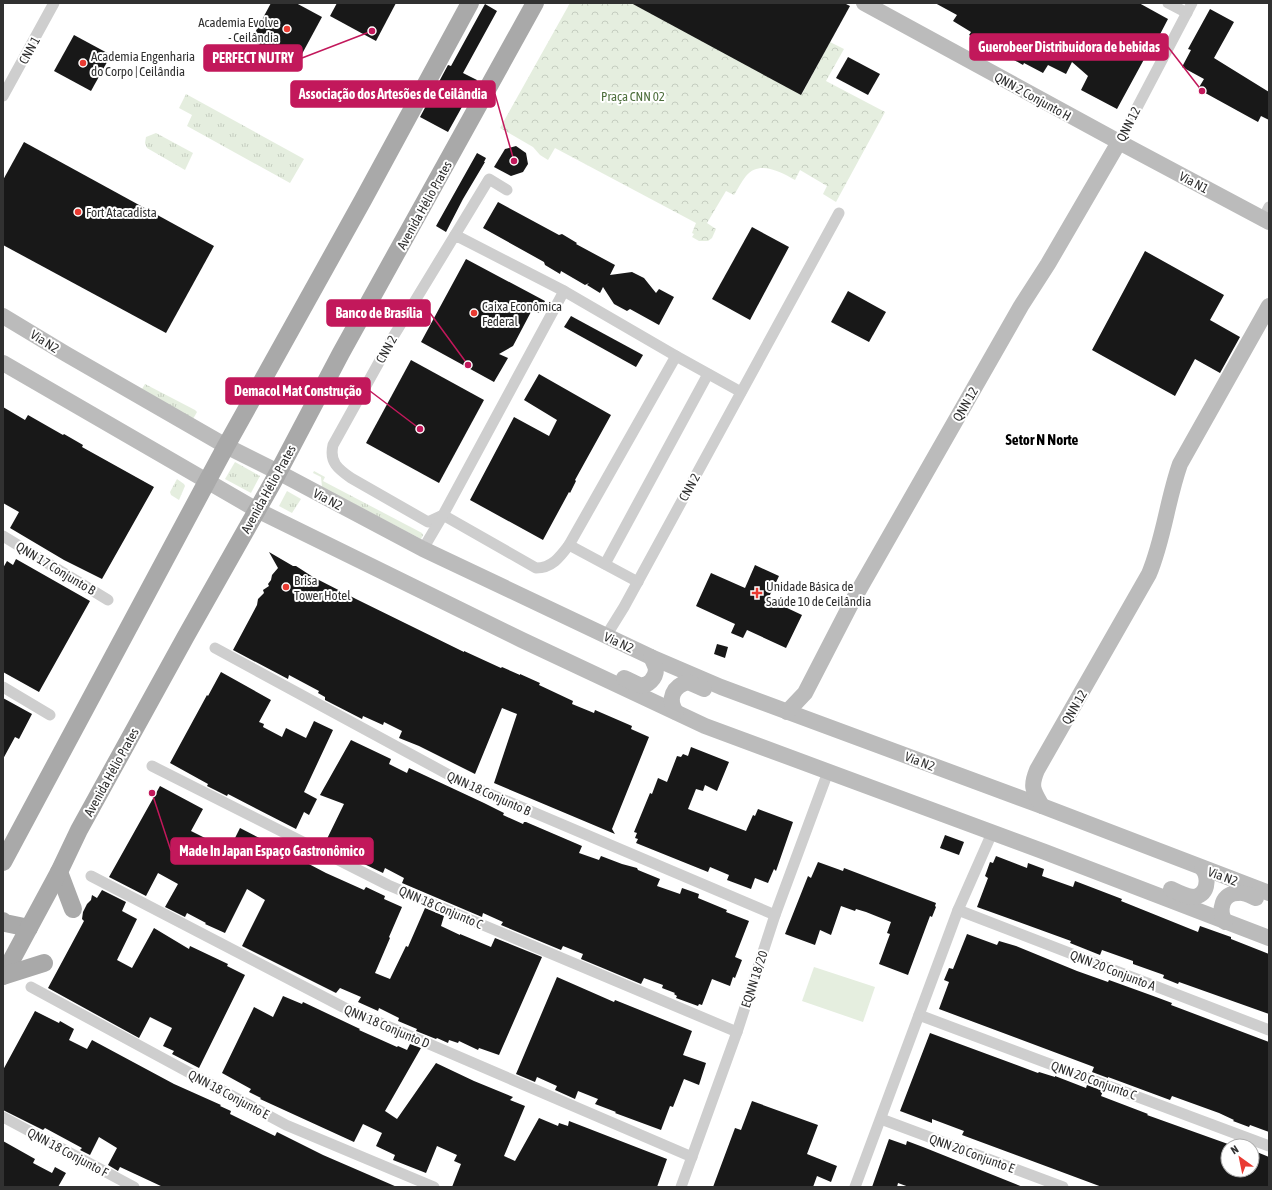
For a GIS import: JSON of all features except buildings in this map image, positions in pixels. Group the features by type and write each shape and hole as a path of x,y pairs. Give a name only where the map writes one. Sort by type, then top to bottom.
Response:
{"main road":[{"path":"3,862 9,843 470,3"},
{"name":"Avenida Hélio Prates","path":"5,972 59,872 83,823 278,472 345,346 535,3"},
{"name":"QNN 2 Conjunto H","path":"864,3 1118,142"},
{"name":"Via N1","path":"1118,142 1267,216"},
{"name":"QNN 12","path":"784,710 805,693 852,602 1021,306 1048,264 1118,142"},
{"path":"1267,216 1269,236"},
{"name":"QNN 12","path":"1042,806 1032,781 1149,574 1161,540 1174,481 1180,464 1269,306"},
{"name":"Via N2","path":"3,316 226,446 423,549 651,657 721,687 1042,806 1269,893"},
{"path":"3,328 14,335 66,354"},
{"path":"3,363 257,510 522,640 705,726 1045,852 1269,938"},
{"path":"522,640 562,651 640,685 648,683 654,677 656,667 651,657"},
{"path":"676,712 671,701 672,695 678,686 688,682 758,709 784,710"},
{"path":"1045,852 1097,863 1191,897 1200,894 1206,888 1207,878 1202,868"},
{"path":"59,872 73,909"},
{"path":"1225,922 1222,917 1221,907 1230,894 1240,892 1269,903"},
{"path":"3,921 5,923 29,928"},
{"path":"3,946 5,972 44,963"}],"street":[{"name":"CNN 1","path":"3,96 54,3"},
{"path":"1168,3 1187,13"},
{"name":"QNN 12","path":"1118,142 1192,3"},
{"path":"507,190 489,179 455,235 564,291 741,392"},
{"name":"CNN 2","path":"606,636 638,582 839,213"},
{"name":"CNN 2","path":"443,515 428,522 351,478 336,466 331,453 333,445 393,337 455,235"},
{"path":"423,549 443,515 564,291"},
{"path":"443,515 507,553 536,568 550,566 561,556 569,545 676,356"},
{"path":"605,564 708,374"},
{"name":"QNN 17 Conjunto B","path":"3,536 108,600"},
{"path":"569,545 638,582"},
{"name":"QNN 18 Conjunto B","path":"215,648 462,782 775,915"},
{"path":"3,687 50,715"},
{"name":"QNN 18 Conjunto C","path":"152,766 388,885 737,1032"},
{"name":"EQNN 18/20","path":"681,1187 737,1032 775,915 828,772"},
{"path":"855,1187 958,910 992,833"},
{"name":"QNN 18 Conjunto D","path":"92,876 343,1007 692,1157"},
{"name":"QNN 20 Conjunto A","path":"958,910 1269,1030"},
{"name":"QNN 18 Conjunto E","path":"31,988 286,1125 434,1187"},
{"name":"QNN 20 Conjunto C","path":"919,1015 1269,1146"},
{"name":"QNN 18 Conjunto F","path":"3,1117 134,1187"},
{"name":"QNN 20 Conjunto E","path":"881,1119 1064,1187"}],"green space":[{"name":"Praça CNN 02","path":"570,3 635,3 802,94 830,42 844,49 826,81 885,112 836,202 823,194 827,186 800,170 795,180 777,171 764,168 757,169 746,176 734,195 726,191 707,223 716,229 712,238 708,241 699,241 692,237 696,223 555,148 548,160 540,155 533,147 500,128"},
{"path":"186,94 304,159 290,183 187,126 192,115 179,108"},
{"path":"156,133 193,153 185,170 147,148 145,143 146,137"},
{"path":"145,384 195,410 197,412 193,419 142,389"},
{"path":"235,462 260,476 251,493 225,479"},
{"path":"314,471 325,477 323,481 422,533 423,535 421,539 322,487 321,477 313,473"},
{"path":"177,479 185,486 179,500 171,495 170,492"},
{"path":"287,491 301,499 292,513 279,506"},
{"path":"814,967 875,987 863,1022 802,1001"}],"place":[{"name":"Academia Evolve - Ceilândia","path":"287,29"},
{"name":"PERFECT NUTRY","path":"372,31"},
{"name":"Academia Engenharia do Corpo | Ceilândia","path":"83,63"},
{"name":"Guerobeer Distribuidora de bebidas","path":"1202,91"},
{"name":"Associação dos Artesões de Ceilândia","path":"514,161"},
{"name":"Fort Atacadista","path":"78,212"},
{"name":"Caixa Econômica Federal","path":"474,313"},
{"name":"Banco de Brasília","path":"468,365"},
{"name":"Demacol Mat Construção","path":"420,429"},
{"name":"Brisa Tower Hotel","path":"286,587"},
{"name":"Unidade Básica de Saúde 10 de Ceilândia","path":"757,593"},
{"name":"Made In Japan Espaço Gastronômico","path":"152,793"}],"district":[{"name":"Setor N Norte","path":"1042,440"}]}
